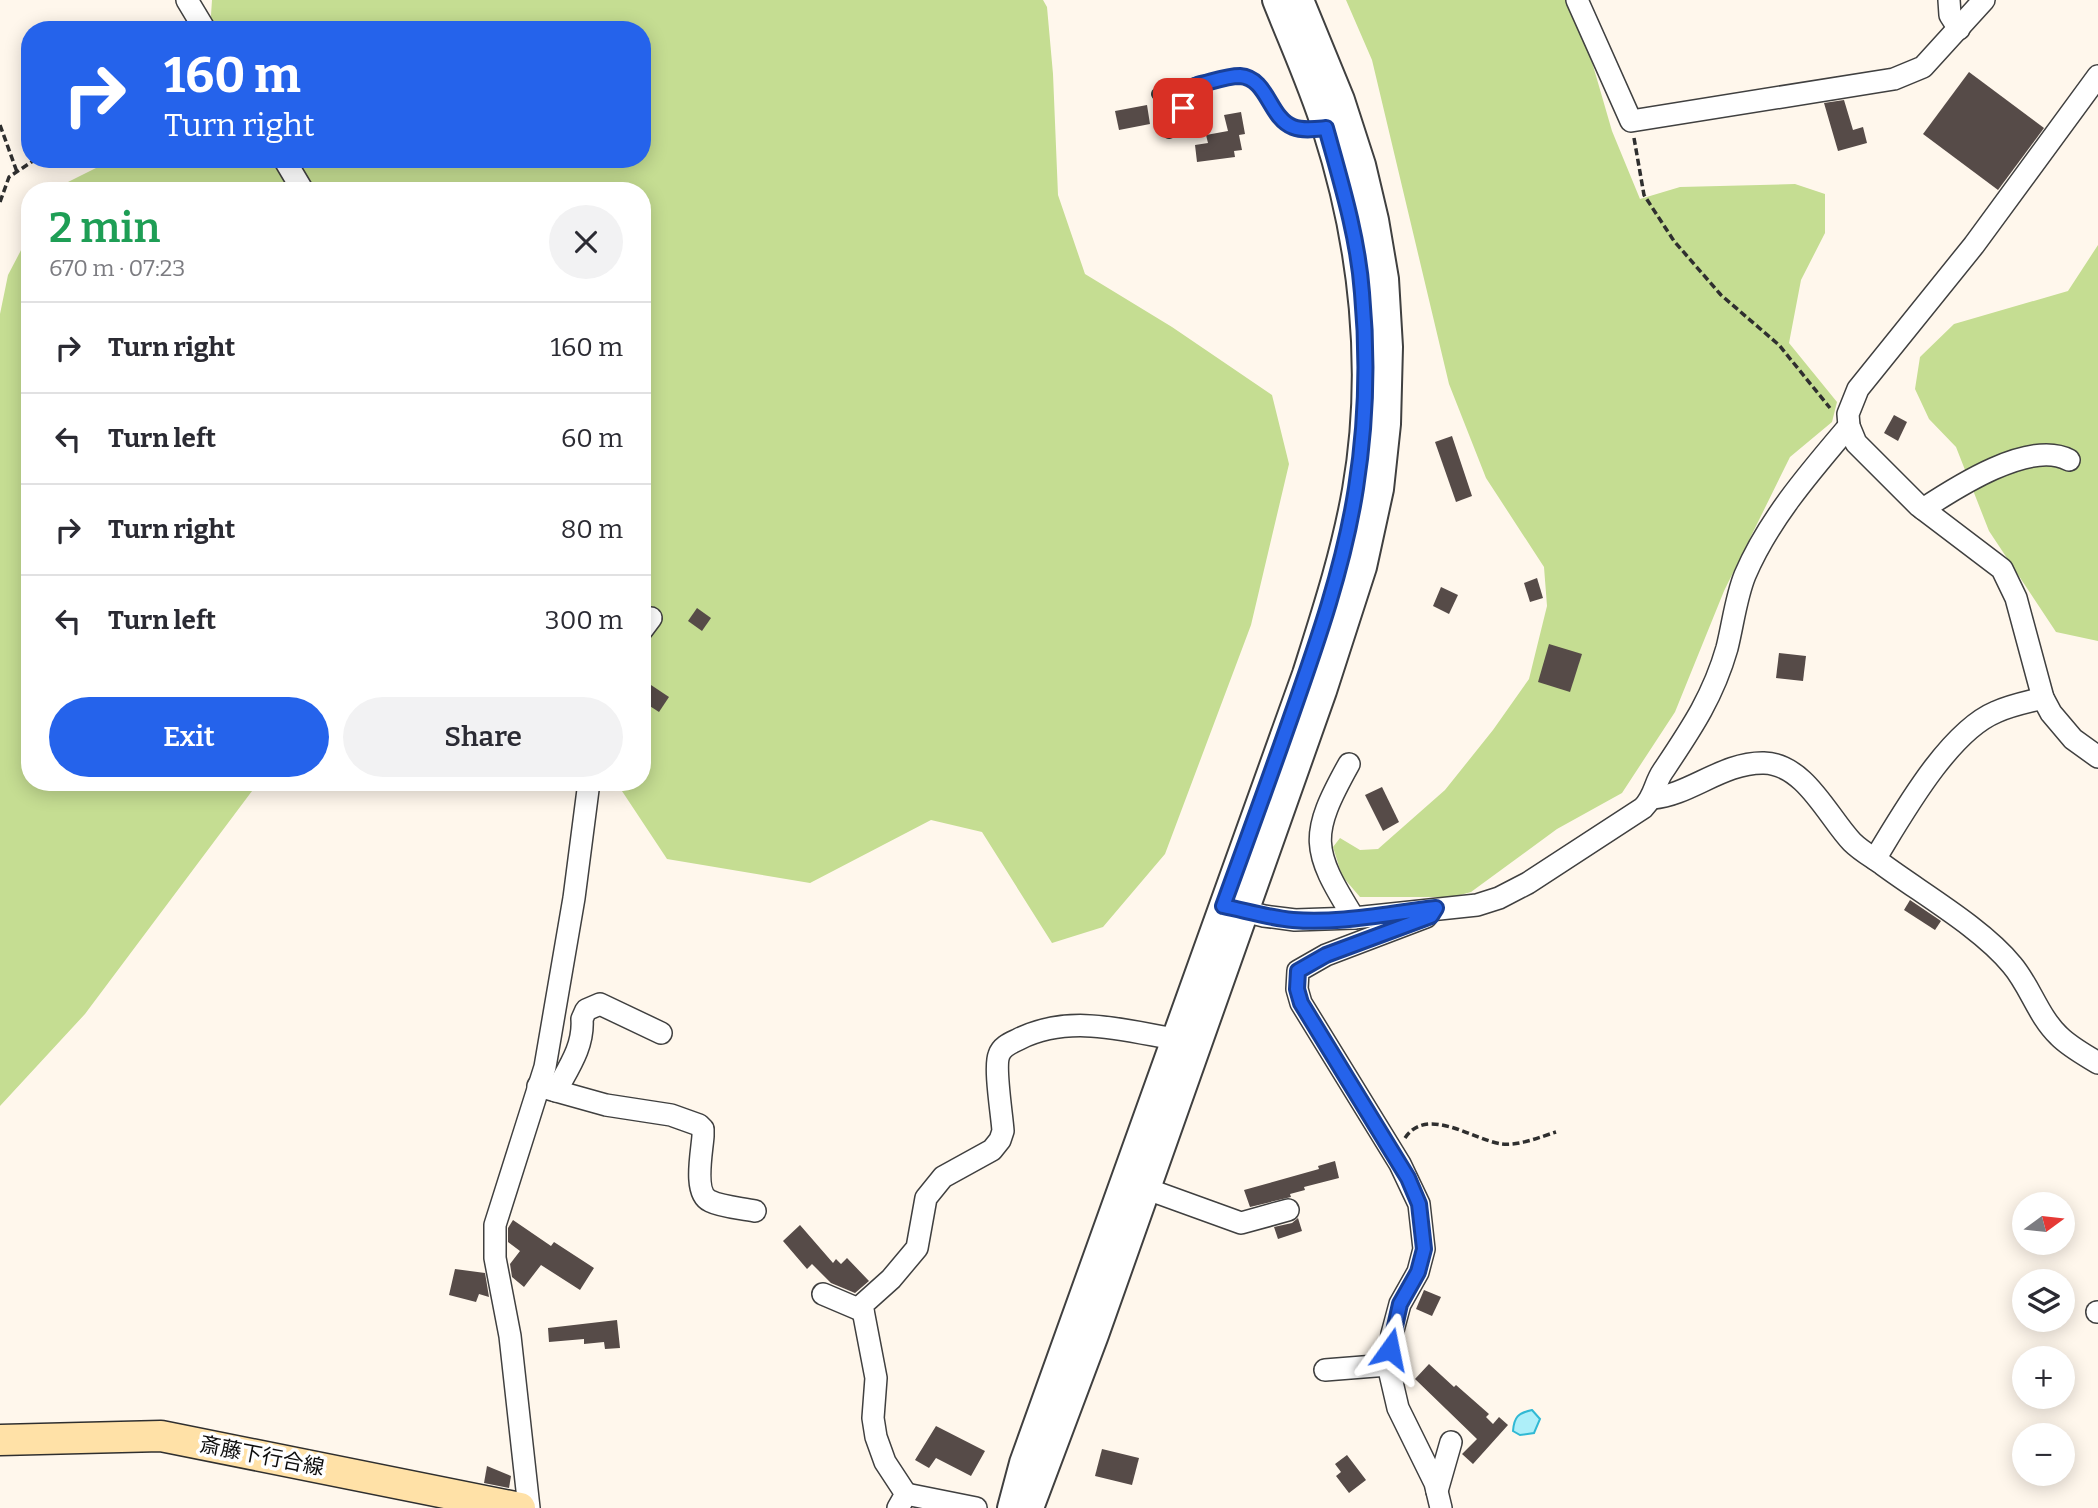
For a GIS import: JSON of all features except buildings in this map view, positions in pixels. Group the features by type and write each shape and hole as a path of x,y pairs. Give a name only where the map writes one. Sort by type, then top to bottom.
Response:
{"main road":[{"name":"斎藤下行合線","path":"0,1440 161,1436 520,1508"}],"street":[{"path":"187,0 200,21"},
{"path":"1030,1508 1147,1189 1335,583 1356,489 1364,414 1362,292 1347,203 1326,128 1276,0"},
{"path":"1011,1508 1023,1463 1174,1040 1234,908 1323,691 1363,567 1381,489 1387,424 1388,333 1385,279 1362,165 1341,100 1300,0"},
{"path":"1577,0 1631,121 1894,79 1923,67 1984,0"},
{"path":"1948,0 1950,15 1959,29"},
{"path":"2098,76 1974,245 1858,389 1848,414 1856,443 1885,474 1923,509 2002,569 2016,598 2043,698 2073,738 2098,757"},
{"path":"1234,908 1295,920 1354,918 1478,905 1518,888 1643,808 1653,798 1660,776 1705,706 1726,649 1744,577 1770,528 1818,462 1850,426"},
{"path":"1923,509 1961,484 1996,467 2029,456 2062,456 2069,460"},
{"path":"1875,859 1931,773 1972,726 1996,712 2043,698"},
{"path":"1653,798 1668,797 1725,771 1764,763 1779,766 1795,775 1818,797 1851,841 1989,942 2013,965 2058,1035 2098,1063"},
{"path":"1349,764 1324,810 1320,831 1325,868 1354,918"},
{"path":"547,1088 545,1066 561,977 588,791"},
{"path":"1436,908 1431,916 1326,955 1298,971 1297,989 1301,1003 1400,1164 1419,1204 1424,1249 1418,1272 1400,1304 1388,1364 1398,1409 1439,1500"},
{"path":"529,1508 510,1336 495,1258 495,1225 547,1088 579,1047 583,1034 582,1019 592,1006 600,1004 661,1033"},
{"path":"976,1508 902,1501 876,1437 873,1418 876,1378 862,1305 891,1279 917,1248 926,1198 943,1177 992,1150 1000,1140 1003,1131 996,1069 1004,1046 1025,1036 1059,1026 1097,1026 1174,1040"},
{"path":"547,1088 606,1105 671,1115 699,1125 704,1136 700,1187 702,1195 710,1201 755,1211"},
{"path":"1147,1189 1241,1223 1287,1210"},
{"path":"823,1294 863,1311"},
{"path":"1325,1370 1388,1364"},
{"path":"1439,1500 1451,1442"}],"lane":[{"path":"1158,94 1233,77 1249,78 1258,84 1279,117 1290,126 1298,129 1326,128"},
{"path":"1169,132 1197,85"}],"path":[{"path":"1631,121 1644,195 1674,241 1721,296 1779,345 1827,405 1850,426"},
{"path":"0,125 17,172"},
{"path":"0,202 9,177 23,168"},
{"path":"1400,1164 1405,1137 1413,1126 1424,1123 1446,1126 1501,1144 1517,1143 1556,1132"}],"green space":[{"path":"212,0 1043,0 1047,7 1053,74 1058,195 1085,274 1172,327 1272,395 1289,464 1251,625 1165,854 1103,927 1052,943 982,832 931,820 810,883 667,859 622,791 651,791 651,182 68,182 96,168 651,168 651,21 211,21"},
{"path":"1346,0 1574,0 1612,131 1640,199 1680,187 1795,184 1825,194 1825,233 1801,280 1789,343 1837,402 1832,422 1790,457 1724,591 1675,712 1622,793 1557,829 1471,892 1453,897 1360,897 1342,876 1333,847 1340,838 1360,850 1378,849 1445,790 1493,730 1529,679 1547,606 1544,567 1486,478 1449,384 1372,60"},
{"path":"2098,245 2098,641 2056,632 1989,531 1956,447 1929,419 1915,389 1920,357 1954,324 2068,291"},
{"path":"21,250 21,791 252,791 85,1014 0,1106 0,314 8,275"}],"water":[{"path":"1532,1410 1540,1419 1534,1433 1520,1435 1513,1431 1518,1416"}],"route":[{"path":"1183,108 1197,85 1242,76 1258,84 1279,117 1290,126 1298,129 1326,128 1347,203 1362,292 1364,414 1356,489 1335,583 1306,674 1223,906 1295,920 1354,918 1436,908 1431,916 1326,955 1298,971 1297,989 1301,1003 1408,1178 1419,1204 1424,1249 1418,1272 1400,1304 1390,1349"}]}
